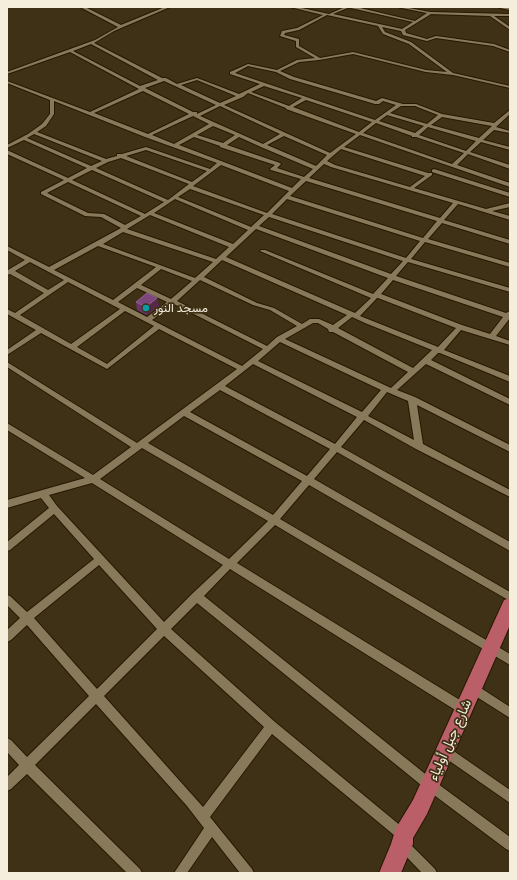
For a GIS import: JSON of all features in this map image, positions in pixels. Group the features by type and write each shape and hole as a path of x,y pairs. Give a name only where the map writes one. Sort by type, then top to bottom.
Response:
{"highway":[{"name":"شارع جبل أولياء","path":"390,873 402,839 420,807 491,649 509,613"}],"street":[{"path":"82,7 121,28"},
{"path":"7,73 91,43 103,38 113,30 121,28 168,7"},
{"path":"292,7 403,30 430,13"},
{"path":"319,59 297,46 298,40 282,36 283,32 298,29 348,7"},
{"path":"351,7 417,22"},
{"path":"399,7 430,13 492,16 510,15"},
{"path":"412,10 417,7"},
{"path":"501,7 510,9"},
{"path":"492,16 510,29"},
{"path":"380,26 384,34 410,43 452,74"},
{"path":"403,30 404,34 427,40 436,36 494,45 510,51"},
{"path":"91,43 162,80 164,79 330,155"},
{"path":"69,50 213,124 316,168"},
{"path":"277,71 298,61 353,53 388,60 426,71 452,74 510,87"},
{"path":"510,132 494,126 442,115 416,105 400,104 382,99 377,103 292,78 277,71 248,65 231,73 374,123 510,167"},
{"path":"177,85 197,79 241,96"},
{"path":"89,114 162,80"},
{"path":"7,82 292,190"},
{"path":"487,82 510,83"},
{"path":"147,136 241,96 264,84"},
{"path":"248,92 358,133 510,185"},
{"path":"288,108 306,98"},
{"path":"7,147 25,139 44,125 52,114 52,100"},
{"path":"148,320 172,301 232,246 253,229 330,155 358,133 388,114 400,104"},
{"path":"454,165 510,111"},
{"path":"388,114 510,149"},
{"path":"414,136 442,115"},
{"path":"174,146 213,124"},
{"path":"35,133 106,161"},
{"path":"264,146 283,134"},
{"path":"193,135 276,163 278,166 273,170 510,242"},
{"path":"222,146 239,136"},
{"path":"25,139 93,167 168,202"},
{"path":"340,147 428,175"},
{"path":"210,170 146,148 119,155 43,193 87,214 102,215 124,229 219,259 510,379"},
{"path":"7,152 67,180 148,214 232,246"},
{"path":"119,155 192,186 268,215 406,260 510,290"},
{"path":"323,161 410,189 510,218"},
{"path":"410,189 445,162"},
{"path":"51,269 98,244 168,202 192,186 210,170 221,163"},
{"path":"434,171 510,195"},
{"path":"174,197 253,229 392,277 509,314 492,336"},
{"path":"286,197 423,240 510,265"},
{"path":"331,330 354,315 376,296 456,203"},
{"path":"484,211 510,205"},
{"path":"98,244 160,267 198,278 255,304 272,309 301,326"},
{"path":"7,248 29,260 51,269 242,369"},
{"path":"263,251 376,296 460,327 510,343"},
{"path":"8,272 29,260"},
{"path":"114,302 160,267"},
{"path":"8,272 48,293"},
{"path":"16,315 69,279"},
{"path":"136,285 172,301 268,349"},
{"path":"72,347 125,308"},
{"path":"7,311 107,367 159,326"},
{"path":"7,504 94,479 253,361 279,339 301,326 315,320 331,330 412,371"},
{"path":"7,785 163,628 274,520 362,416 389,390 438,350 460,327"},
{"path":"7,353 41,330"},
{"path":"279,339 389,390 412,399 510,449"},
{"path":"425,360 510,402"},
{"path":"253,361 362,416 510,494"},
{"path":"7,364 139,446 274,520 510,660"},
{"path":"219,386 336,448 510,547"},
{"path":"412,399 419,447"},
{"path":"183,412 308,480 510,597"},
{"path":"7,426 231,563 464,709"},
{"path":"42,493 54,509 163,628 271,726 402,839 431,873"},
{"path":"7,547 54,509"},
{"path":"7,636 100,559"},
{"path":"196,596 430,785 510,845"},
{"path":"7,599 27,618 203,817 248,873"},
{"path":"474,688 510,712"},
{"path":"203,817 271,726"},
{"path":"7,744 26,765 136,873"},
{"path":"445,751 510,797"},
{"path":"180,873 211,828"}],"building":[{"path":"147,293 157,298 146,307 136,302"}],"place":[{"name":"مسجد النور","path":"146,308"}]}
